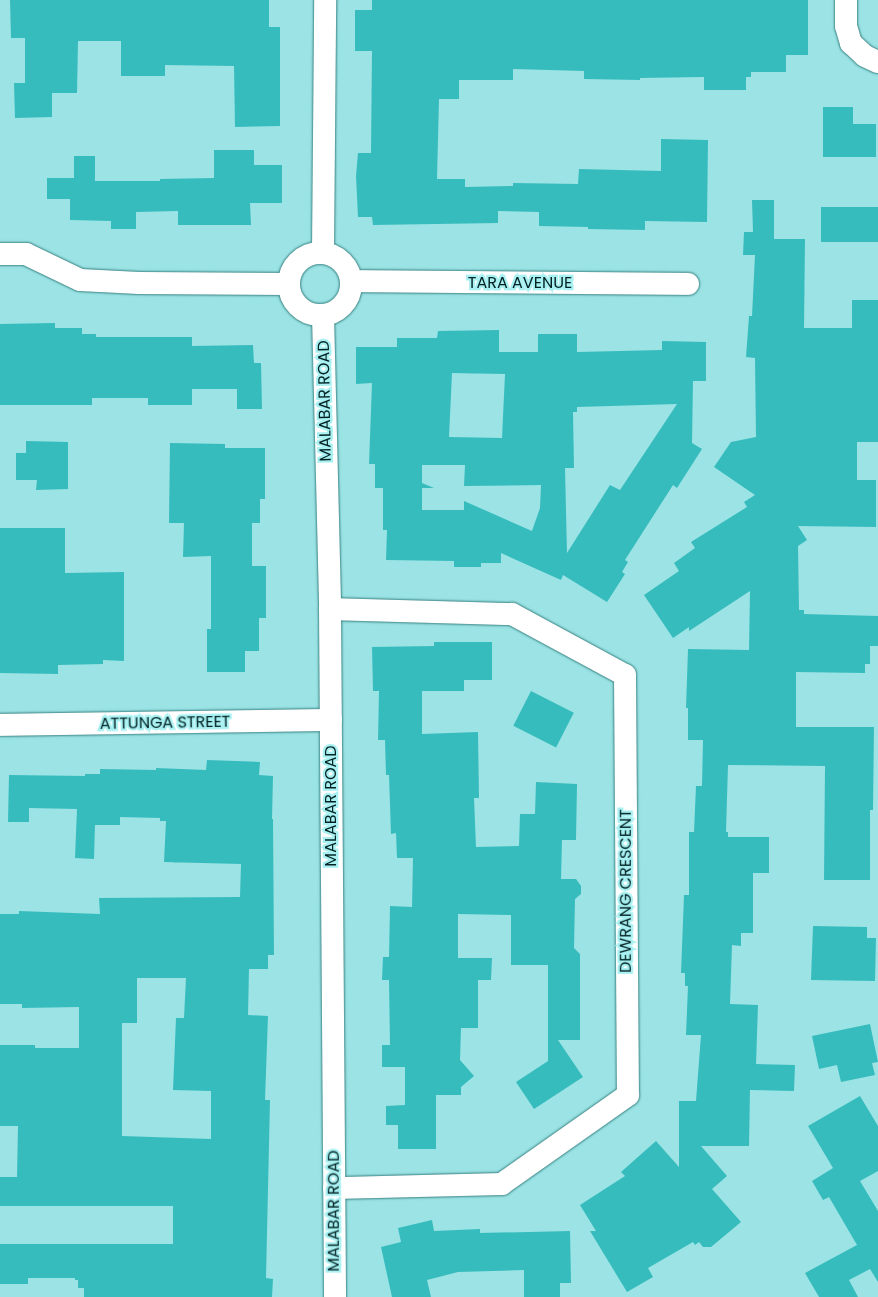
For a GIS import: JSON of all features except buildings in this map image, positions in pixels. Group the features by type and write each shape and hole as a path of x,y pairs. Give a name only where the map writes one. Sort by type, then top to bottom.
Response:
{"street":[{"path":"323,252 324,0"},
{"path":"846,0 846,26 851,43 865,56 878,62"},
{"path":"323,252 334,255 343,261 349,270 352,281 351,292 343,306 334,312 323,315 305,312 296,305 288,284 290,273 299,260 308,254 323,252"},
{"path":"0,254 26,254 80,280 139,284 288,284"},
{"name":"TARA AVENUE","path":"352,281 688,284"},
{"name":"MALABAR ROAD","path":"323,315 330,609 335,1297"},
{"name":"DEWRANG CRESCENT","path":"330,609 512,614 624,675 628,1075 628,1095 502,1184 334,1188"},
{"name":"ATTUNGA STREET","path":"0,725 331,720"}]}
